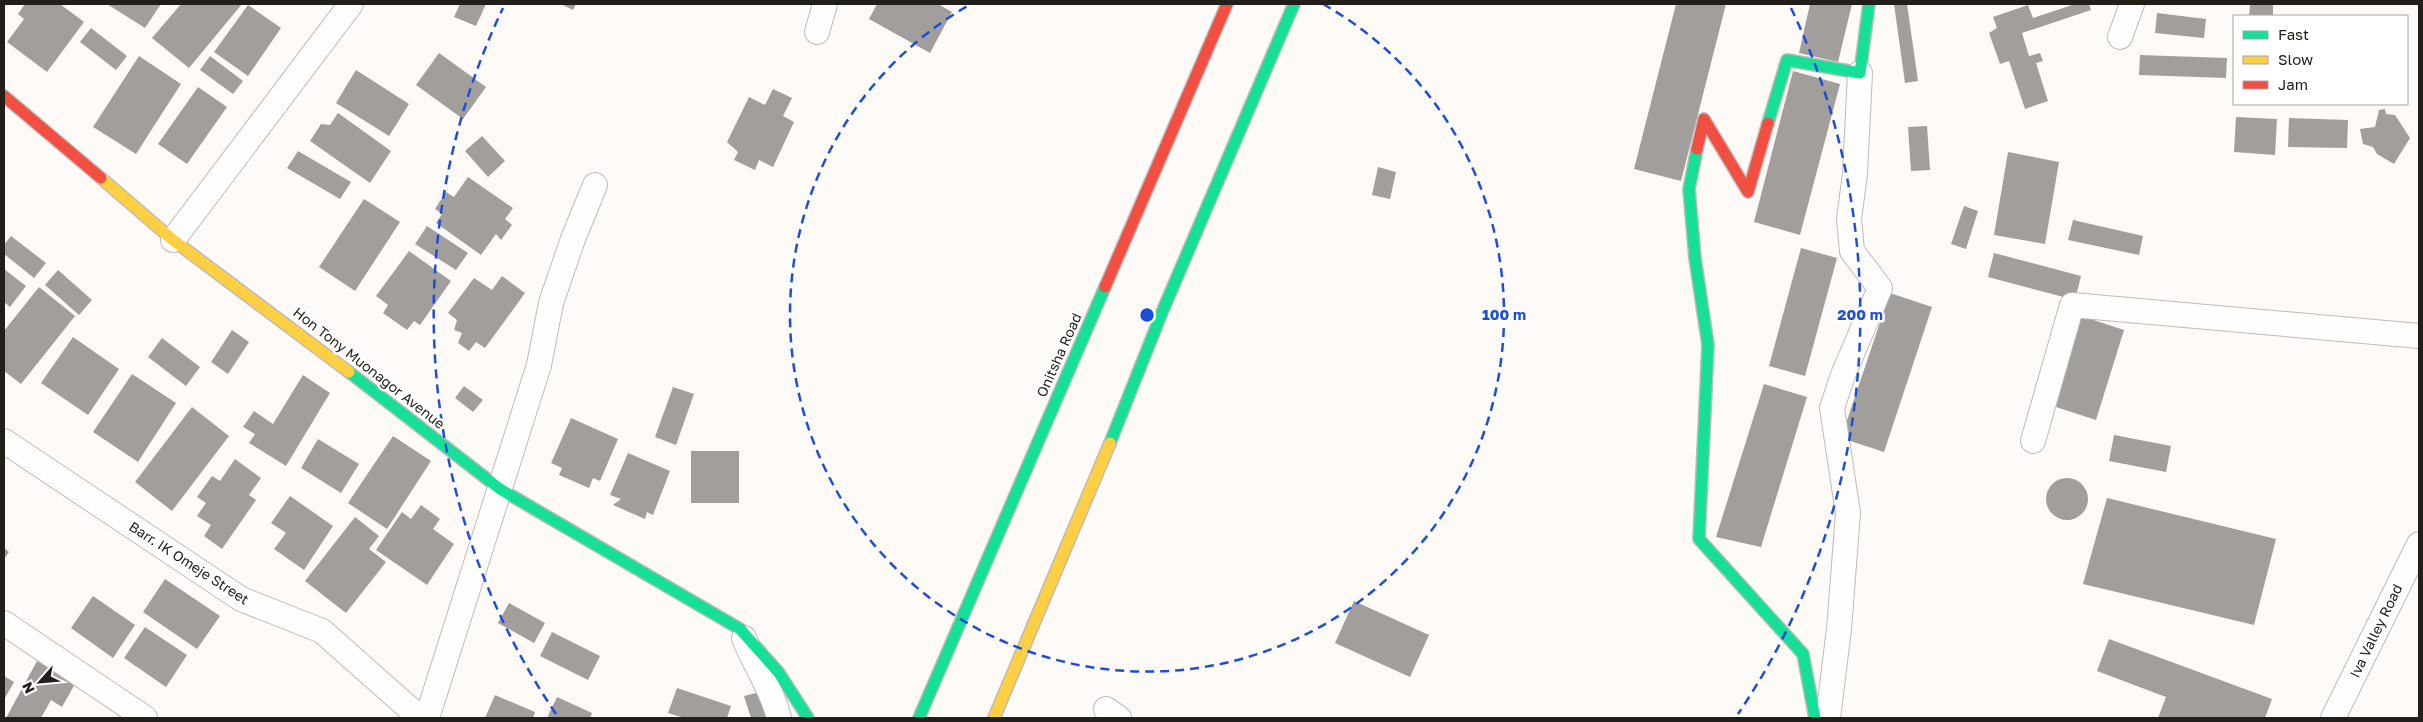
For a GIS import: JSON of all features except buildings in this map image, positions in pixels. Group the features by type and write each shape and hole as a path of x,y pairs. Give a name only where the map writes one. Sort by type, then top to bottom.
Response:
{"street":[{"path":"817,32 825,4"},
{"name":"Onitsha Road","path":"919,718 1003,518 1128,236 1227,4"},
{"path":"994,718 1068,546 1163,310 1294,4"},
{"path":"1828,718 1848,513 1832,408 1843,375 1880,288 1852,251 1849,219 1855,174 1860,73 1869,4"},
{"path":"2120,37 2132,4"},
{"path":"173,240 348,5"},
{"path":"1815,718 1803,654 1698,539 1708,345 1695,258 1689,189 1704,119 1748,192 1787,60 1860,73"},
{"name":"Hon Tony Muonagor Avenue","path":"4,96 173,240 302,335 500,488 740,629 779,673 808,718"},
{"path":"427,718 539,365 552,303 572,239 595,185"},
{"path":"2033,441 2072,305 2419,336"},
{"name":"Barr. IK Omeje Street","path":"4,441 241,600 322,631 420,718"},
{"name":"Iva Valley Road","path":"2333,718 2419,544"},
{"path":"4,623 145,718"},
{"path":"740,629 754,666 767,683 779,718"}],"traffic: fast":[{"path":"1110,443 1163,310 1294,4"},
{"path":"1768,123 1787,60 1860,73 1869,4"},
{"path":"1697,149 1689,189 1695,258 1708,345 1699,539 1803,654 1815,718"},
{"path":"919,718 1105,287"},
{"path":"349,372 500,489 740,629 779,673 808,718"}],"traffic: slow":[{"path":"101,178 173,240 349,372"},
{"path":"994,718 1110,443"}],"traffic: jam":[{"path":"1105,287 1227,4"},
{"path":"4,96 101,178"},
{"path":"1697,149 1704,119 1748,192 1768,123"}]}
